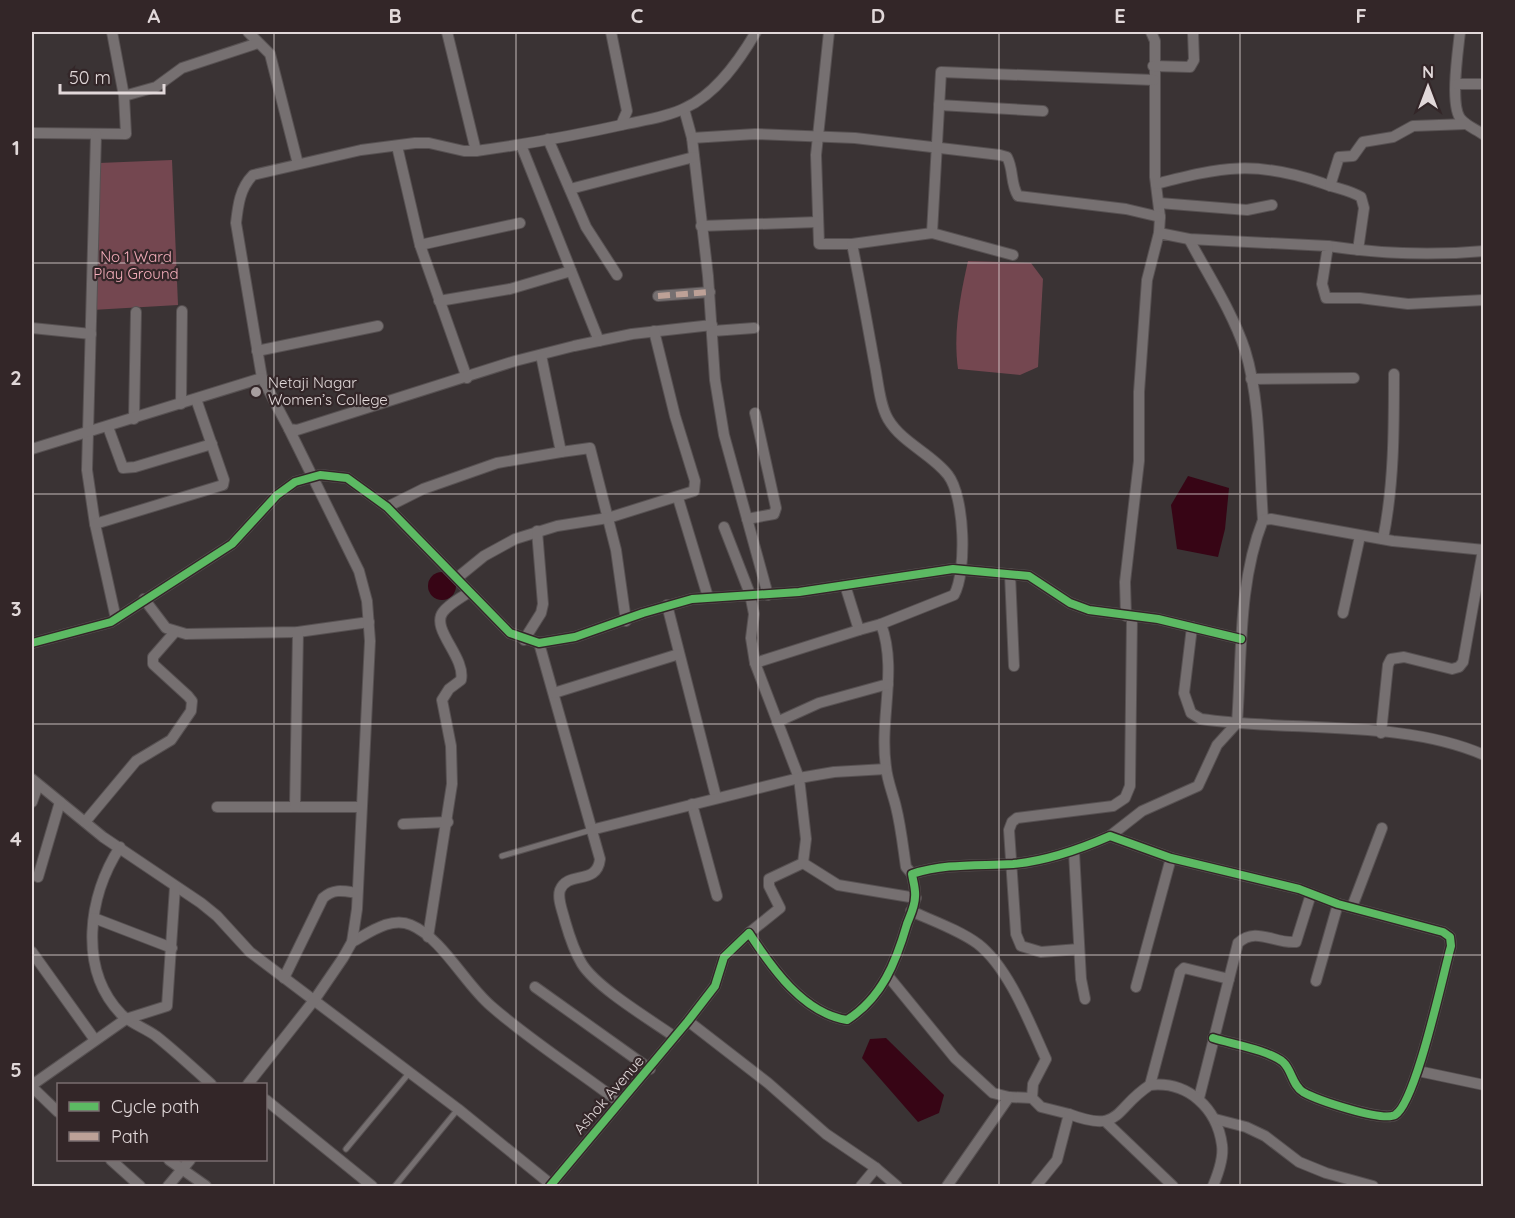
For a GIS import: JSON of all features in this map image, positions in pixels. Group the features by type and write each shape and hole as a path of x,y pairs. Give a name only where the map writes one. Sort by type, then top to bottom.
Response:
{"street":[{"path":"32,133 126,134 124,96 112,32"},
{"path":"248,32 270,54 298,164"},
{"path":"447,32 476,151"},
{"path":"611,32 627,111 621,125"},
{"path":"249,1083 315,999 352,942 368,705 369,622 359,571 314,477 262,378 236,223 238,204 245,184 253,176 361,150 429,142 464,151 476,151 521,145 621,125 684,109 725,77 756,32"},
{"path":"829,32 816,155 819,244 852,244 932,233 1013,255"},
{"path":"1079,949 1041,952 1021,946 1016,934 1009,831 1012,822 1017,818 1113,806 1125,798 1130,786 1129,616 1125,582 1139,461 1139,392 1146,290 1159,233 1160,217 1156,184 1153,66 1155,41 1151,32"},
{"path":"1153,66 1190,67 1194,60 1193,32"},
{"path":"1460,32 1456,84 1458,116 1484,135"},
{"path":"124,96 156,87 182,68 258,44"},
{"path":"932,233 941,72 1154,80"},
{"path":"1456,84 1484,84"},
{"path":"939,105 1044,111"},
{"path":"684,109 692,138 710,292 715,380 724,435 768,595"},
{"path":"1330,186 1339,157 1353,156 1363,142 1393,137 1413,126 1466,124"},
{"path":"692,138 755,134 855,138 1007,157 1011,164 1011,185 1018,196 1126,209 1160,217"},
{"path":"96,135 86,434 87,470 94,524 116,618"},
{"path":"548,139 591,237 617,275"},
{"path":"521,145 600,340"},
{"path":"397,146 420,245 467,378"},
{"path":"570,189 694,157"},
{"path":"1156,184 1213,170 1240,168 1281,170 1330,186 1357,195 1364,202 1358,250"},
{"path":"1159,202 1247,210 1272,205"},
{"path":"701,226 818,222"},
{"path":"420,245 520,223"},
{"path":"1159,233 1189,239 1328,246 1420,255 1484,251"},
{"path":"912,874 937,866 1010,864 1074,852 1110,836 1142,811 1198,786 1217,745 1237,723 1241,622 1256,539 1263,520 1251,379 1237,329 1189,239"},
{"path":"755,663 881,624 954,595 961,584 961,524 956,491 948,475 888,419 880,390 852,244"},
{"path":"1328,246 1322,284 1326,298 1360,298 1408,303 1484,300"},
{"path":"439,302 510,289 571,271"},
{"path":"658,296 710,292"},
{"path":"181,404 182,311"},
{"path":"134,419 136,312"},
{"path":"257,351 378,326"},
{"path":"32,328 91,334"},
{"path":"289,429 297,430 541,355 600,340 654,331 754,328"},
{"path":"457,578 484,556 515,539 537,531 608,519 694,491 695,481 675,416 654,331"},
{"path":"541,355 561,452"},
{"path":"1383,539 1389,510 1394,430 1394,374"},
{"path":"32,449 108,428 262,378"},
{"path":"1251,379 1354,378"},
{"path":"94,524 221,488 224,480 196,399"},
{"path":"747,519 770,517 776,508 755,413"},
{"path":"108,428 123,468 135,467 212,444"},
{"path":"387,507 423,489 497,463 590,448 616,550 626,621"},
{"path":"32,644 94,628 116,618 232,544 277,495 295,482 314,477 347,478 387,507 510,633 524,640 539,643 575,637 667,605 708,597 768,595 914,573 961,569 1029,576 1070,603 1089,610 1192,627 1241,639"},
{"path":"678,498 708,597"},
{"path":"1263,520 1272,519 1359,536 1483,550 1463,662 1459,667 1452,669 1404,657 1391,659 1388,665 1381,733"},
{"path":"724,526 750,594 754,614 751,638 755,663 799,778 806,839 803,863 838,885 915,898"},
{"path":"524,640 541,613 543,604 537,531"},
{"path":"1343,613 1359,536"},
{"path":"1010,574 1014,666"},
{"path":"845,585 859,630"},
{"path":"428,937 448,822 452,784 451,746 442,700 449,689 461,680 463,671 441,629 439,618 444,610 469,592"},
{"path":"144,599 166,628 174,633 298,632 369,622"},
{"path":"667,605 716,797"},
{"path":"749,933 766,959 811,1007 829,1018 847,1020 862,1011 888,976 898,954 915,898 912,874 906,867 899,818 886,769 884,736 888,648 881,624"},
{"path":"1192,627 1184,693 1191,713 1201,719 1381,733 1463,746 1484,755"},
{"path":"295,807 298,632"},
{"path":"85,822 136,761 165,746 191,711 192,701 188,696 153,664 153,657 174,633"},
{"path":"539,643 600,859 599,868 593,874 566,882 560,890 560,900 570,936 582,964 595,979 675,1037"},
{"path":"554,693 679,654"},
{"path":"777,722 819,703 888,684"},
{"path":"591,830 799,778 834,772 886,769"},
{"path":"32,802 35,782 85,822 217,916 250,952 458,1109 552,1186"},
{"path":"38,877 60,801"},
{"path":"692,804 717,896"},
{"path":"217,807 360,807"},
{"path":"403,824 448,822"},
{"path":"1352,907 1382,828"},
{"path":"1110,836 1171,858 1311,894 1338,904 1443,932 1450,937 1451,946 1418,1071 1402,1109 1388,1117 1311,1096 1299,1089 1283,1062 1272,1056 1213,1038"},
{"path":"120,847 108,865 94,918 93,964 111,1001 126,1018 154,1035 210,1083"},
{"path":"1074,852 1079,949 1085,999"},
{"path":"1136,987 1171,858"},
{"name":"Ashok Avenue","path":"552,1186 619,1102 650,1069 715,986 724,957 780,908 769,886 769,879 803,863"},
{"path":"57,1111 32,1086 126,1018 167,1006 175,887"},
{"path":"284,978 323,898 330,892 339,890 357,893"},
{"path":"1200,1098 1238,943 1246,936 1260,935 1296,942 1311,894"},
{"path":"1316,981 1338,904"},
{"path":"911,910 977,944 1000,969 1047,1059 1033,1084 1032,1098"},
{"path":"94,918 172,948"},
{"path":"352,942 387,924 398,922 411,925 428,937 469,986 491,1007 619,1102"},
{"path":"32,952 95,1040"},
{"path":"888,976 956,1058 993,1093 1009,1097 1032,1098 1041,1107 1095,1122 1106,1122 1150,1084 1180,972 1184,968 1191,968 1228,979"},
{"path":"535,987 650,1069"},
{"path":"688,1021 768,1083 826,1134 876,1168 897,1186"},
{"path":"1418,1071 1484,1085"},
{"path":"1150,1084 1177,1087 1200,1098 1215,1119 1222,1146 1219,1171 1213,1186"},
{"path":"947,1186 1009,1097"},
{"path":"267,1101 372,1186"},
{"path":"1043,1185 1057,1160 1069,1114"},
{"path":"1215,1119 1246,1127 1265,1136 1299,1162 1350,1183 1373,1186"},
{"path":"1106,1122 1173,1186"},
{"path":"112,1161 140,1186"},
{"path":"170,1161 206,1186"},
{"path":"168,1186 189,1161"},
{"path":"861,1186 876,1168"}],"lane":[{"path":"502,856 591,830"},
{"path":"346,1149 410,1072"},
{"path":"394,1186 458,1109"}],"green space":[{"name":"No 1 Ward Play Ground","path":"172,160 178,305 92,310 99,163"},
{"path":"968,261 1031,263 1043,279 1038,367 1020,375 958,369 957,328"}],"shaded area":[{"path":"1188,476 1229,488 1225,529 1218,557 1177,549 1171,505"},
{"path":"442,572 452,576 456,586 452,596 442,600 432,596 428,586 432,576"},
{"path":"886,1038 944,1095 939,1113 918,1122 862,1058 870,1039"}],"marked path":[{"path":"658,296 710,292"}],"cycle path":[{"path":"32,643 111,622 232,544 277,495 295,482 320,475 347,478 387,507 510,633 539,643 575,637 643,613 692,599 799,592 953,569 1029,576 1070,603 1089,610 1158,619 1241,639"},
{"path":"550,1186 688,1021 715,986 724,957 749,933 779,974 803,999 831,1016 847,1020 859,1011 870,1001 886,978 898,952 914,904 915,891 912,874 925,870 1013,864 1050,858 1110,836 1171,858 1299,889 1338,904 1443,932 1450,937 1451,946 1420,1064 1403,1105 1395,1115 1364,1113 1310,1096 1299,1089 1283,1062 1259,1051 1213,1038"}],"place":[{"name":"Netaji Nagar Women’s College","path":"256,392"}]}
